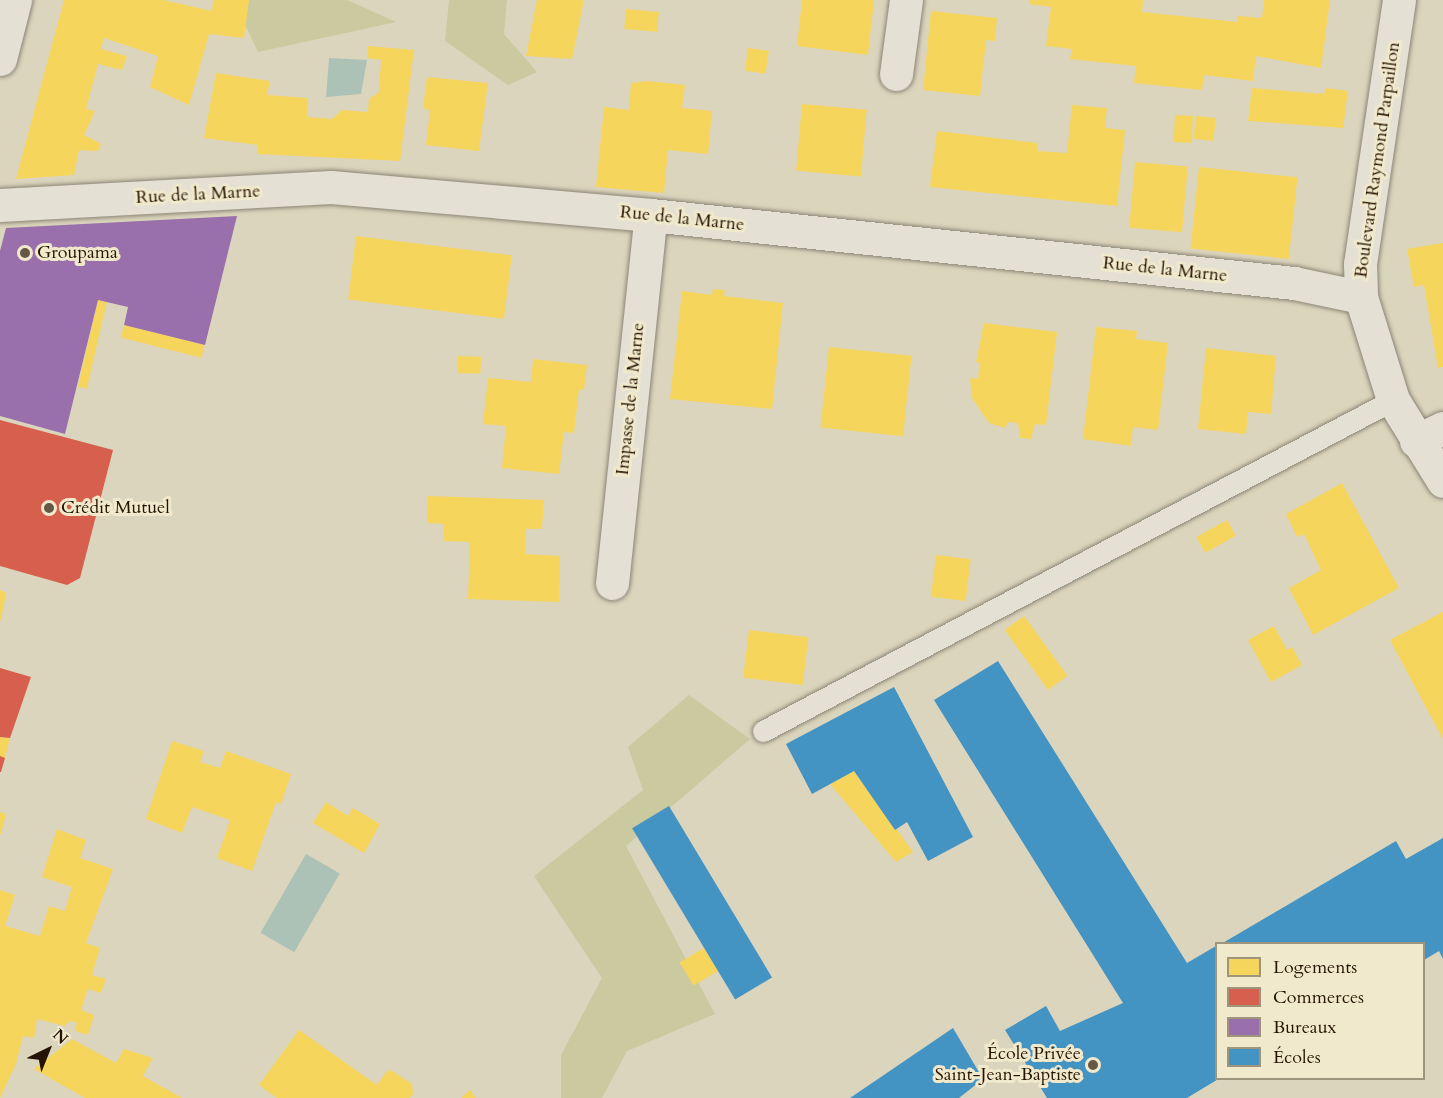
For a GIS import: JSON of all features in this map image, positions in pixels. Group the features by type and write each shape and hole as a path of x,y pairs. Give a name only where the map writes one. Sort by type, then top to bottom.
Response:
{"street":[{"path":"0,59 15,0"},
{"path":"896,74 906,0"},
{"name":"Boulevard Raymond Parpaillon","path":"1399,0 1360,264 1361,297 1393,400 1430,434 1443,481"},
{"name":"Rue de la Marne","path":"0,205 331,187 651,215 1294,284 1361,297"},
{"name":"Impasse de la Marne","path":"612,583 651,215"}],"lane":[{"path":"763,731 1393,400"}],"green space":[{"path":"233,0 347,0 396,22 258,52"},
{"path":"449,0 507,0 504,34 537,72 508,85 445,41"},
{"path":"689,695 750,739 626,846 715,1014 627,1051 602,1098 561,1098 561,1055 602,978 534,876 643,790 628,747"}],"shaded area":[{"path":"329,58 367,60 361,94 326,97"},
{"path":"306,854 340,874 294,952 260,933"}],"building: Logements":[{"path":"64,0 163,0 212,11 213,0 249,0 244,38 209,34 189,105 150,87 158,56 104,38 101,49 127,56 122,70 98,64 86,109 95,111 84,135 101,144 98,151 79,150 74,175 16,179"},
{"path":"537,0 584,0 572,59 526,56"},
{"path":"802,0 874,0 868,55 797,46"},
{"path":"1030,0 1143,0 1142,12 1237,22 1237,16 1262,18 1264,0 1330,0 1321,68 1256,56 1253,81 1204,75 1202,90 1134,83 1136,66 1070,59 1072,49 1046,46 1051,7 1030,4"},
{"path":"626,9 659,12 657,32 624,29"},
{"path":"931,11 997,18 995,41 986,40 980,96 923,90"},
{"path":"368,46 414,50 400,161 257,154 258,145 204,138 216,73 270,81 267,95 308,98 307,117 332,119 342,110 368,112 369,99 379,92 381,60 367,58"},
{"path":"748,48 769,51 766,74 745,71"},
{"path":"427,77 488,83 479,151 426,145 430,110 423,108"},
{"path":"648,81 685,85 682,108 712,111 708,154 668,150 664,193 596,187 604,107 629,110 631,83"},
{"path":"1252,88 1324,94 1326,88 1348,91 1343,128 1248,121"},
{"path":"802,104 867,110 861,176 796,171"},
{"path":"1072,105 1107,108 1105,128 1125,130 1117,206 930,187 937,131 1037,143 1037,151 1067,153"},
{"path":"1175,115 1193,116 1192,143 1174,142"},
{"path":"1196,116 1216,118 1213,141 1194,139"},
{"path":"1135,162 1188,167 1182,232 1129,228"},
{"path":"1199,167 1297,177 1289,259 1190,249"},
{"path":"356,236 512,255 504,319 348,300"},
{"path":"1443,243 1443,367 1438,368 1424,285 1414,287 1407,249"},
{"path":"713,289 725,290 724,296 783,303 772,409 670,399 682,291 712,295"},
{"path":"98,300 107,302 87,389 78,387"},
{"path":"984,323 1057,332 1046,425 1035,424 1031,439 1020,438 1018,423 1008,422 1005,428 989,423 972,398 970,378 978,379 980,363 976,362"},
{"path":"124,325 205,345 201,358 121,338"},
{"path":"1096,327 1137,331 1136,339 1168,343 1158,430 1133,427 1131,446 1083,439"},
{"path":"829,347 912,356 903,436 821,428"},
{"path":"1206,348 1276,356 1271,414 1248,412 1246,434 1198,429"},
{"path":"458,356 481,357 480,374 457,373"},
{"path":"533,359 587,365 584,390 579,389 574,433 564,432 559,474 502,468 506,426 483,424 488,378 531,382"},
{"path":"1342,483 1399,588 1313,635 1289,588 1321,570 1304,534 1297,537 1286,514"},
{"path":"428,496 544,500 542,529 526,529 525,554 560,556 559,602 468,599 470,542 444,541 444,524 427,523"},
{"path":"1227,520 1236,536 1205,553 1196,537"},
{"path":"936,555 971,559 966,601 931,597"},
{"path":"0,590 6,593 1,620 0,620"},
{"path":"1443,612 1443,739 1390,640"},
{"path":"1024,616 1067,676 1048,690 1005,630"},
{"path":"1274,626 1287,650 1292,647 1302,665 1271,682 1248,640"},
{"path":"749,630 809,637 803,685 743,678"},
{"path":"0,737 10,738 5,758 0,756"},
{"path":"172,741 204,751 200,762 220,768 226,751 291,774 281,804 276,802 252,871 217,858 230,820 192,807 182,833 146,819"},
{"path":"854,771 913,852 896,862 830,784"},
{"path":"326,802 348,816 353,808 380,824 364,853 313,823"},
{"path":"0,812 6,814 1,834 0,834"},
{"path":"57,829 86,840 80,858 113,869 86,943 100,948 92,975 106,979 101,993 88,989 81,1010 94,1015 88,1035 75,1031 77,1023 69,1021 65,1026 37,1019 34,1038 23,1036 16,1064 0,1098 0,890 15,895 5,926 40,936 49,906 65,911 72,887 42,877"},
{"path":"707,946 721,969 693,986 680,962"},
{"path":"299,1030 377,1085 387,1071 392,1071 412,1084 413,1094 410,1098 277,1098 259,1085"},
{"path":"72,1039 116,1063 124,1049 153,1058 143,1076 182,1098 85,1098 34,1069"},
{"path":"470,1090 476,1098 461,1098"}],"building: Commerces":[{"name":"Crédit Mutuel","path":"0,420 113,450 80,578 67,585 0,566"},
{"path":"0,668 31,677 10,738 0,737"},
{"path":"0,756 5,758 1,772 0,772"}],"building: Bureaux":[{"path":"237,216 205,345 124,325 128,307 98,300 65,434 0,416 0,251 6,228"}],"building: Écoles":[{"path":"998,661 1187,963 1215,947 1217,1080 1187,1098 1047,1098 1005,1030 1046,1006 1060,1031 1123,1003 934,700"},
{"path":"894,687 973,837 928,861 907,822 895,830 854,771 812,794 786,744"},
{"path":"669,806 772,977 735,1000 632,828"},
{"path":"1443,838 1443,959 1439,951 1425,959 1425,942 1224,942 1396,841 1406,859"},
{"path":"953,1028 983,1079 959,1098 850,1098"}],"place":[{"name":"Groupama","path":"25,253"},
{"name":"Crédit Mutuel","path":"49,508"},
{"name":"École Privée Saint-Jean-Baptiste","path":"1093,1065"}]}
